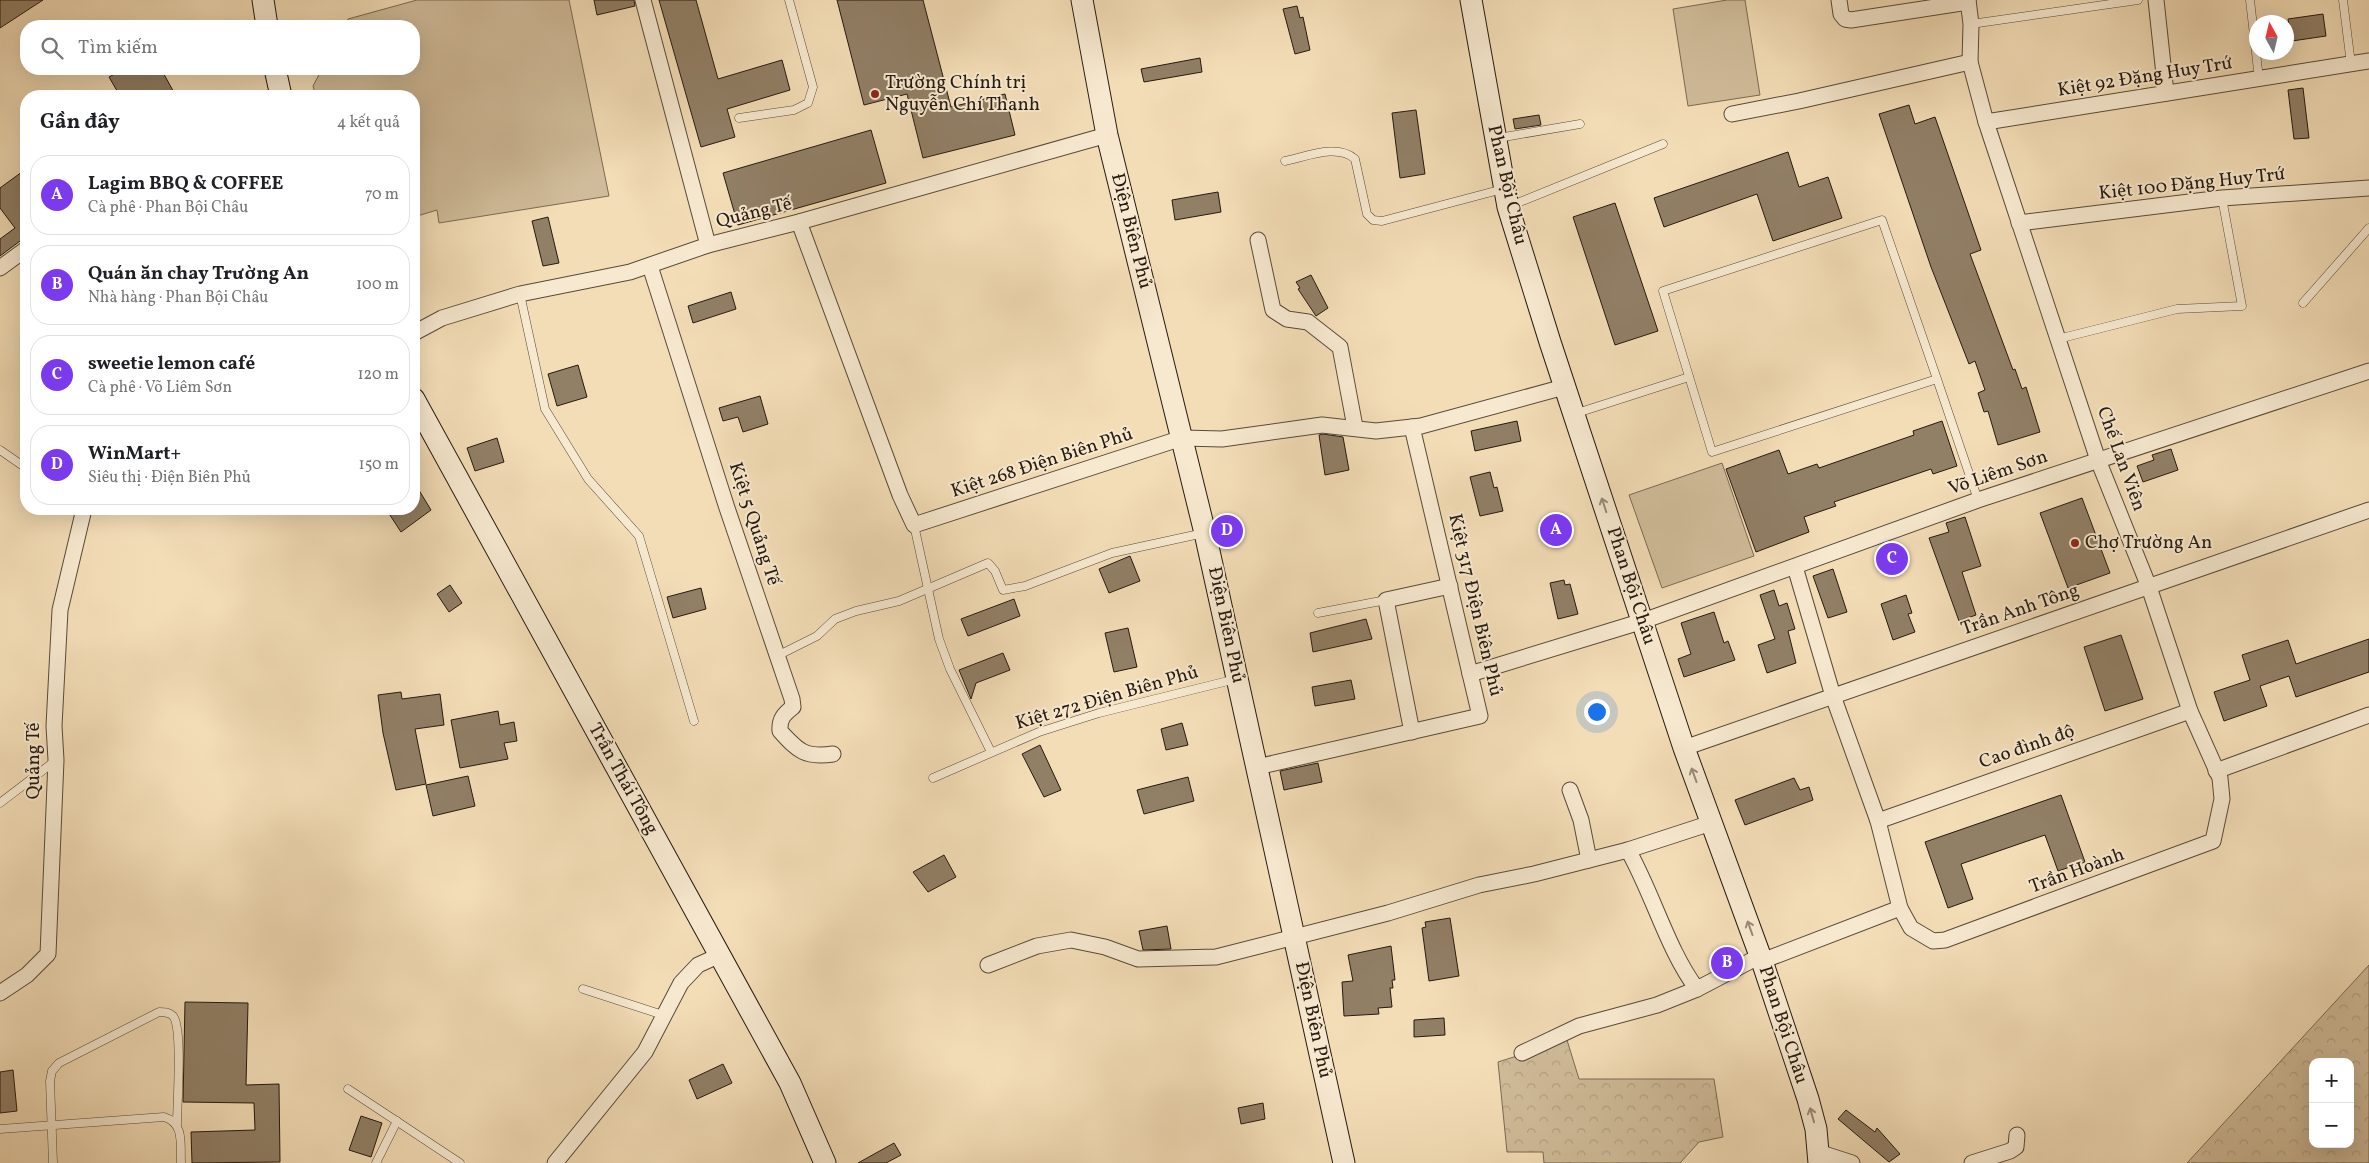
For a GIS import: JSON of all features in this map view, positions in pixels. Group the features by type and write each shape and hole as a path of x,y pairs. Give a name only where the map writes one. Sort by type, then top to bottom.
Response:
{"street":[{"path":"263,0 266,20"},
{"path":"643,0 708,245"},
{"name":"Điện Biên Phủ","path":"1082,0 1107,135 1205,533 1344,1163"},
{"name":"Phan Bội Châu","path":"1471,0 1506,198 1564,387 1684,748 1761,959 1810,1106 1816,1128 1818,1158"},
{"path":"1839,0 1845,20 1968,1"},
{"path":"2156,0 2166,93"},
{"name":"Chế Lan Viên","path":"1968,1 1971,24 1970,62 1986,122 2098,460 2149,587 2190,712 2216,771"},
{"path":"1732,114 1799,101 1970,62"},
{"name":"Kiệt 92 Đặng Huy Trứ","path":"1986,122 2369,62"},
{"path":"275,75 276,90"},
{"name":"Quảng Tế","path":"420,330 442,318 520,294 650,266 708,245 799,222 1107,135"},
{"name":"Kiệt 100 Đặng Huy Trứ","path":"2020,223 2222,198 2369,188"},
{"path":"799,222 900,495 914,525"},
{"path":"1258,240 1273,310 1287,319 1308,322 1340,347 1355,427"},
{"path":"0,268 20,253"},
{"name":"Kiệt 5 Quảng Tế","path":"650,266 793,707 783,715 779,723 780,731 797,750 811,755 833,754"},
{"name":"Võ Liêm Sơn","path":"1470,674 1643,621 1978,500 2369,371"},
{"name":"Kiệt 268 Điện Biên Phủ","path":"914,525 1182,438 1222,439 1322,425 1355,427 1376,431 1412,426 1564,387"},
{"name":"Trần Thái Tông","path":"420,410 790,1083 825,1163"},
{"name":"Kiệt 317 Điện Biên Phủ","path":"1257,767 1480,716 1412,426"},
{"name":"Trần Anh Tông","path":"1684,748 2369,510"},
{"name":"Quảng Tế","path":"0,993 27,975 48,954 56,760 54,726 60,610 81,515"},
{"name":"Trần Hoành","path":"1795,567 1833,696 1878,821 1900,908 1911,928 1933,941 1945,940 2213,841 2222,800 2220,778 2216,771"},
{"path":"1412,732 1386,600 1450,586"},
{"name":"Cao đình độ","path":"1878,821 2190,712"},
{"path":"2216,771 2369,715"},
{"path":"1570,790 1581,820 1589,860"},
{"path":"988,965 1037,946 1071,940 1105,947 1138,959 1216,957 1388,913 1480,885 1628,850 1711,823"},
{"path":"1628,850 1644,879 1680,961 1697,989"},
{"path":"1522,1053 1578,1026 1657,1005 1697,989 1761,959 1900,908"},
{"path":"555,1163 645,1052 672,996 691,971 698,965 720,955"},
{"path":"1972,1163 2010,1151 2016,1146 2017,1135"},
{"path":"1818,1158 1852,1163"}],"lane":[{"path":"739,118 794,110 808,103 813,87 789,0"},
{"path":"1971,24 2138,0"},
{"path":"2250,0 2260,79"},
{"path":"2343,0 2350,64"},
{"path":"1496,138 1580,124"},
{"path":"1285,161 1338,151 1349,153 1355,159 1367,214 1373,220 1382,221 1506,198 1663,144"},
{"path":"2058,339 2177,309 2242,306 2222,198"},
{"path":"1936,378 1712,452 1663,291 1882,220 1978,500"},
{"path":"2303,303 2369,228"},
{"path":"520,294 545,409 588,479 639,536 694,721"},
{"path":"1574,414 1689,377"},
{"path":"0,450 20,464"},
{"path":"914,525 939,639 950,669 991,752"},
{"path":"778,656 817,636 835,619 856,611 899,601 988,563 995,571 1003,590 1025,586 1112,553 1205,533"},
{"path":"1318,614 1386,600"},
{"name":"Kiệt 272 Điện Biên Phủ","path":"933,778 1039,732 1099,713 1238,679"},
{"path":"0,803 56,760"},
{"path":"583,988 663,1016"},
{"path":"53,1163 50,1082 52,1071 59,1063 159,1012 168,1012 173,1016 178,1031 177,1124"},
{"path":"348,1089 460,1163"},
{"path":"0,1129 164,1117 172,1119 180,1131 181,1163"},
{"path":"376,1163 397,1121"}],"green space":[{"path":"417,0 569,0 609,196 439,223 437,210 420,215 420,90 314,90 313,86 319,75 420,75 420,20 348,19"},
{"path":"1727,0 1745,0 1760,95 1688,106 1673,9"},
{"path":"1722,463 1754,556 1662,588 1629,495"},
{"path":"2369,965 2369,1163 2187,1163"},
{"path":"1567,1040 1579,1079 1714,1079 1723,1137 1699,1142 1680,1163 1544,1163 1543,1152 1507,1152 1498,1062"}],"building":[{"path":"0,0 43,0 0,28"},
{"path":"594,0 634,0 635,6 597,15"},
{"path":"659,0 696,0 718,79 782,60 790,90 727,109 735,137 701,147"},
{"path":"837,0 923,0 951,107 1005,94 1015,135 923,158 907,94 864,105"},
{"path":"1297,6 1300,18 1303,17 1310,50 1295,54 1283,9"},
{"path":"2323,14 2326,36 2294,41 2294,18"},
{"path":"1200,58 1202,72 1144,82 1141,69"},
{"path":"113,75 164,75 173,90 117,90 109,77"},
{"path":"2303,88 2309,138 2294,139 2288,90"},
{"path":"1909,105 1915,124 1935,117 1981,250 1970,254 2013,370 2015,369 2022,389 2026,387 2040,432 1998,445 1988,411 1984,412 1978,393 1985,390 1975,361 1969,364 1931,267 1879,114"},
{"path":"1416,110 1425,174 1400,178 1392,113"},
{"path":"1539,115 1541,125 1515,129 1513,119"},
{"path":"871,130 886,183 738,225 723,173"},
{"path":"1788,152 1799,187 1828,177 1842,218 1773,241 1757,194 1664,227 1654,198"},
{"path":"20,173 20,241 0,256 0,239 15,228 0,208 0,188"},
{"path":"1218,192 1221,212 1175,220 1172,200"},
{"path":"1615,203 1658,331 1615,345 1573,217"},
{"path":"548,217 559,263 543,266 532,221"},
{"path":"1311,275 1328,308 1316,316 1298,289 1300,288 1296,282"},
{"path":"731,292 736,309 693,323 688,306"},
{"path":"578,365 587,397 557,406 548,374"},
{"path":"760,396 768,424 743,432 738,417 723,421 719,408"},
{"path":"1517,421 1521,441 1475,451 1471,431"},
{"path":"1942,421 1957,466 1933,474 1931,469 1834,502 1836,506 1804,517 1809,532 1756,552 1726,469 1779,450 1788,474 1817,464 1819,468 1914,435 1913,431"},
{"path":"1319,435 1343,437 1349,470 1325,475"},
{"path":"497,438 504,462 475,471 467,448"},
{"path":"2171,449 2178,470 2143,482 2137,466 2154,460 2152,455"},
{"path":"1490,472 1494,488 1497,487 1503,511 1480,516 1470,477"},
{"path":"420,492 431,510 401,532 390,515 420,515"},
{"name":"Chợ Trường An","path":"2082,498 2110,573 2068,588 2040,513"},
{"path":"1965,517 1981,566 1962,572 1976,615 1959,621 1929,538 1949,532 1946,523"},
{"path":"1130,556 1140,581 1109,593 1099,569"},
{"path":"1833,569 1847,612 1828,618 1813,576"},
{"path":"1564,580 1565,585 1570,584 1578,614 1558,619 1550,583"},
{"path":"450,585 462,603 449,612 437,594"},
{"path":"701,588 706,609 673,618 667,597"},
{"path":"1774,590 1779,606 1787,603 1795,629 1788,631 1796,663 1767,673 1758,645 1775,639 1760,595"},
{"path":"1906,595 1912,613 1908,614 1915,632 1893,640 1881,604"},
{"path":"1014,599 1020,616 968,636 961,619"},
{"path":"1714,612 1724,643 1728,641 1735,660 1684,677 1678,659 1691,654 1681,623"},
{"path":"1366,619 1372,639 1313,652 1310,633"},
{"path":"1128,628 1137,667 1114,672 1105,633"},
{"path":"2121,635 2143,699 2105,711 2084,647"},
{"path":"2369,639 2369,672 2296,697 2289,676 2260,686 2267,706 2224,721 2214,692 2250,680 2242,655 2288,640 2296,664"},
{"path":"1003,653 1010,670 976,683 971,699 959,670"},
{"path":"1351,680 1355,699 1315,706 1312,687"},
{"path":"401,692 402,699 440,694 444,725 415,729 426,784 396,790 383,733 378,695"},
{"path":"498,711 500,725 514,722 517,741 504,743 508,759 460,768 451,720"},
{"path":"1182,723 1188,745 1166,750 1161,729"},
{"path":"1040,745 1061,790 1044,797 1022,754"},
{"path":"1318,763 1322,782 1284,790 1280,771"},
{"path":"468,776 475,806 433,816 426,785"},
{"path":"1188,777 1194,801 1144,814 1137,790"},
{"path":"1794,778 1800,790 1809,787 1813,800 1745,825 1735,800"},
{"path":"2061,795 2085,862 2058,871 2045,835 1961,864 1973,899 1948,908 1925,842"},
{"path":"944,855 956,877 928,892 913,872"},
{"path":"1450,918 1459,976 1429,981 1422,928 1426,927 1425,922"},
{"path":"1167,926 1171,949 1143,950 1139,931"},
{"path":"1391,946 1395,980 1392,980 1393,988 1390,988 1392,1007 1378,1008 1379,1014 1344,1016 1342,982 1353,981 1348,955"},
{"path":"185,1002 248,1003 246,1085 279,1084 280,1162 192,1163 191,1132 255,1130 254,1103 183,1102"},
{"path":"1444,1018 1445,1035 1414,1037 1414,1020"},
{"path":"723,1064 732,1083 697,1099 689,1080"},
{"path":"13,1070 17,1111 0,1113 0,1072"},
{"path":"1263,1103 1265,1119 1241,1124 1238,1108"},
{"path":"1846,1110 1875,1132 1877,1128 1900,1154 1889,1162 1838,1119"},
{"path":"361,1116 382,1123 371,1157 349,1150"},
{"path":"894,1143 901,1155 886,1163 858,1163"}],"place":[{"name":"Trường Chính trị Nguyễn Chí Thanh","path":"875,94"},
{"name":"Lagim BBQ & COFFEE","path":"1556,530"},
{"name":"WinMart+","path":"1227,531"},
{"name":"Chợ Trường An","path":"2075,543"},
{"name":"sweetie lemon café","path":"1892,559"},
{"name":"Quán ăn chay Trường An","path":"1727,963"}]}
